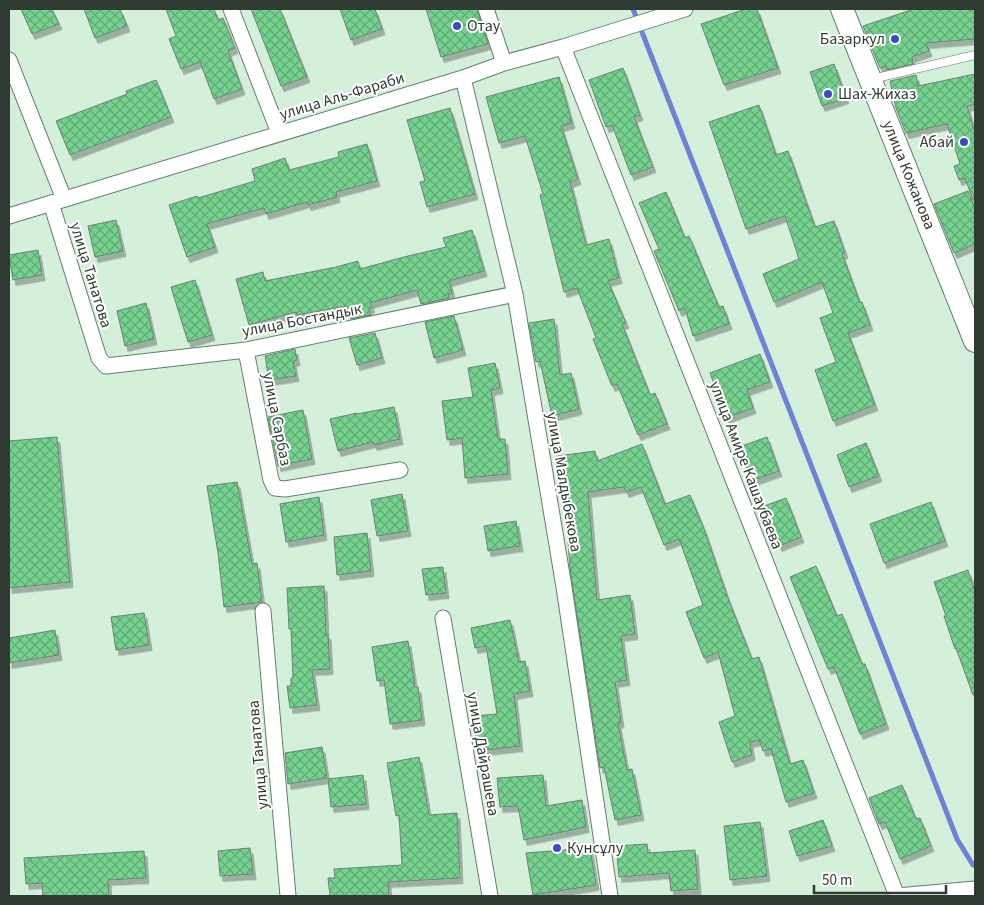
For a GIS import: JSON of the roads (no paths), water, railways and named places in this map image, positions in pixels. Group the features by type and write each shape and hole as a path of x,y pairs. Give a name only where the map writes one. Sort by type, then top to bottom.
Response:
{"main road":[{"name":"улица Кожанова","path":"842,9 975,340"}],"street":[{"path":"231,9 279,133"},
{"path":"486,9 504,63"},
{"name":"улица Аль-Фараби","path":"9,216 463,78 504,63 563,48 649,15 686,9"},
{"name":"улица Амире Кашаубаева","path":"563,48 897,896"},
{"name":"улица Танатова","path":"9,60 57,201 99,358"},
{"name":"улица Малдыбекова","path":"463,78 515,294 564,587 610,896"},
{"name":"улица Бостандык","path":"99,358 106,366 246,350 515,294"},
{"name":"улица Сарбаз","path":"246,350 271,480 275,488 285,489 400,470"},
{"name":"улица Танатова","path":"263,611 288,896"},
{"name":"улица Дайрашева","path":"443,618 490,896"},
{"path":"897,896 975,889"}],"lane":[{"path":"871,79 975,55"}],"waterway":[{"path":"633,9 957,839 973,865 975,865"}],"place":[{"name":"Отау","path":"457,26"},
{"name":"Базаркул","path":"895,39"},
{"name":"Шах-Жихаз","path":"828,94"},
{"name":"Абай","path":"964,142"},
{"name":"Кунсұлу","path":"557,848"}]}
